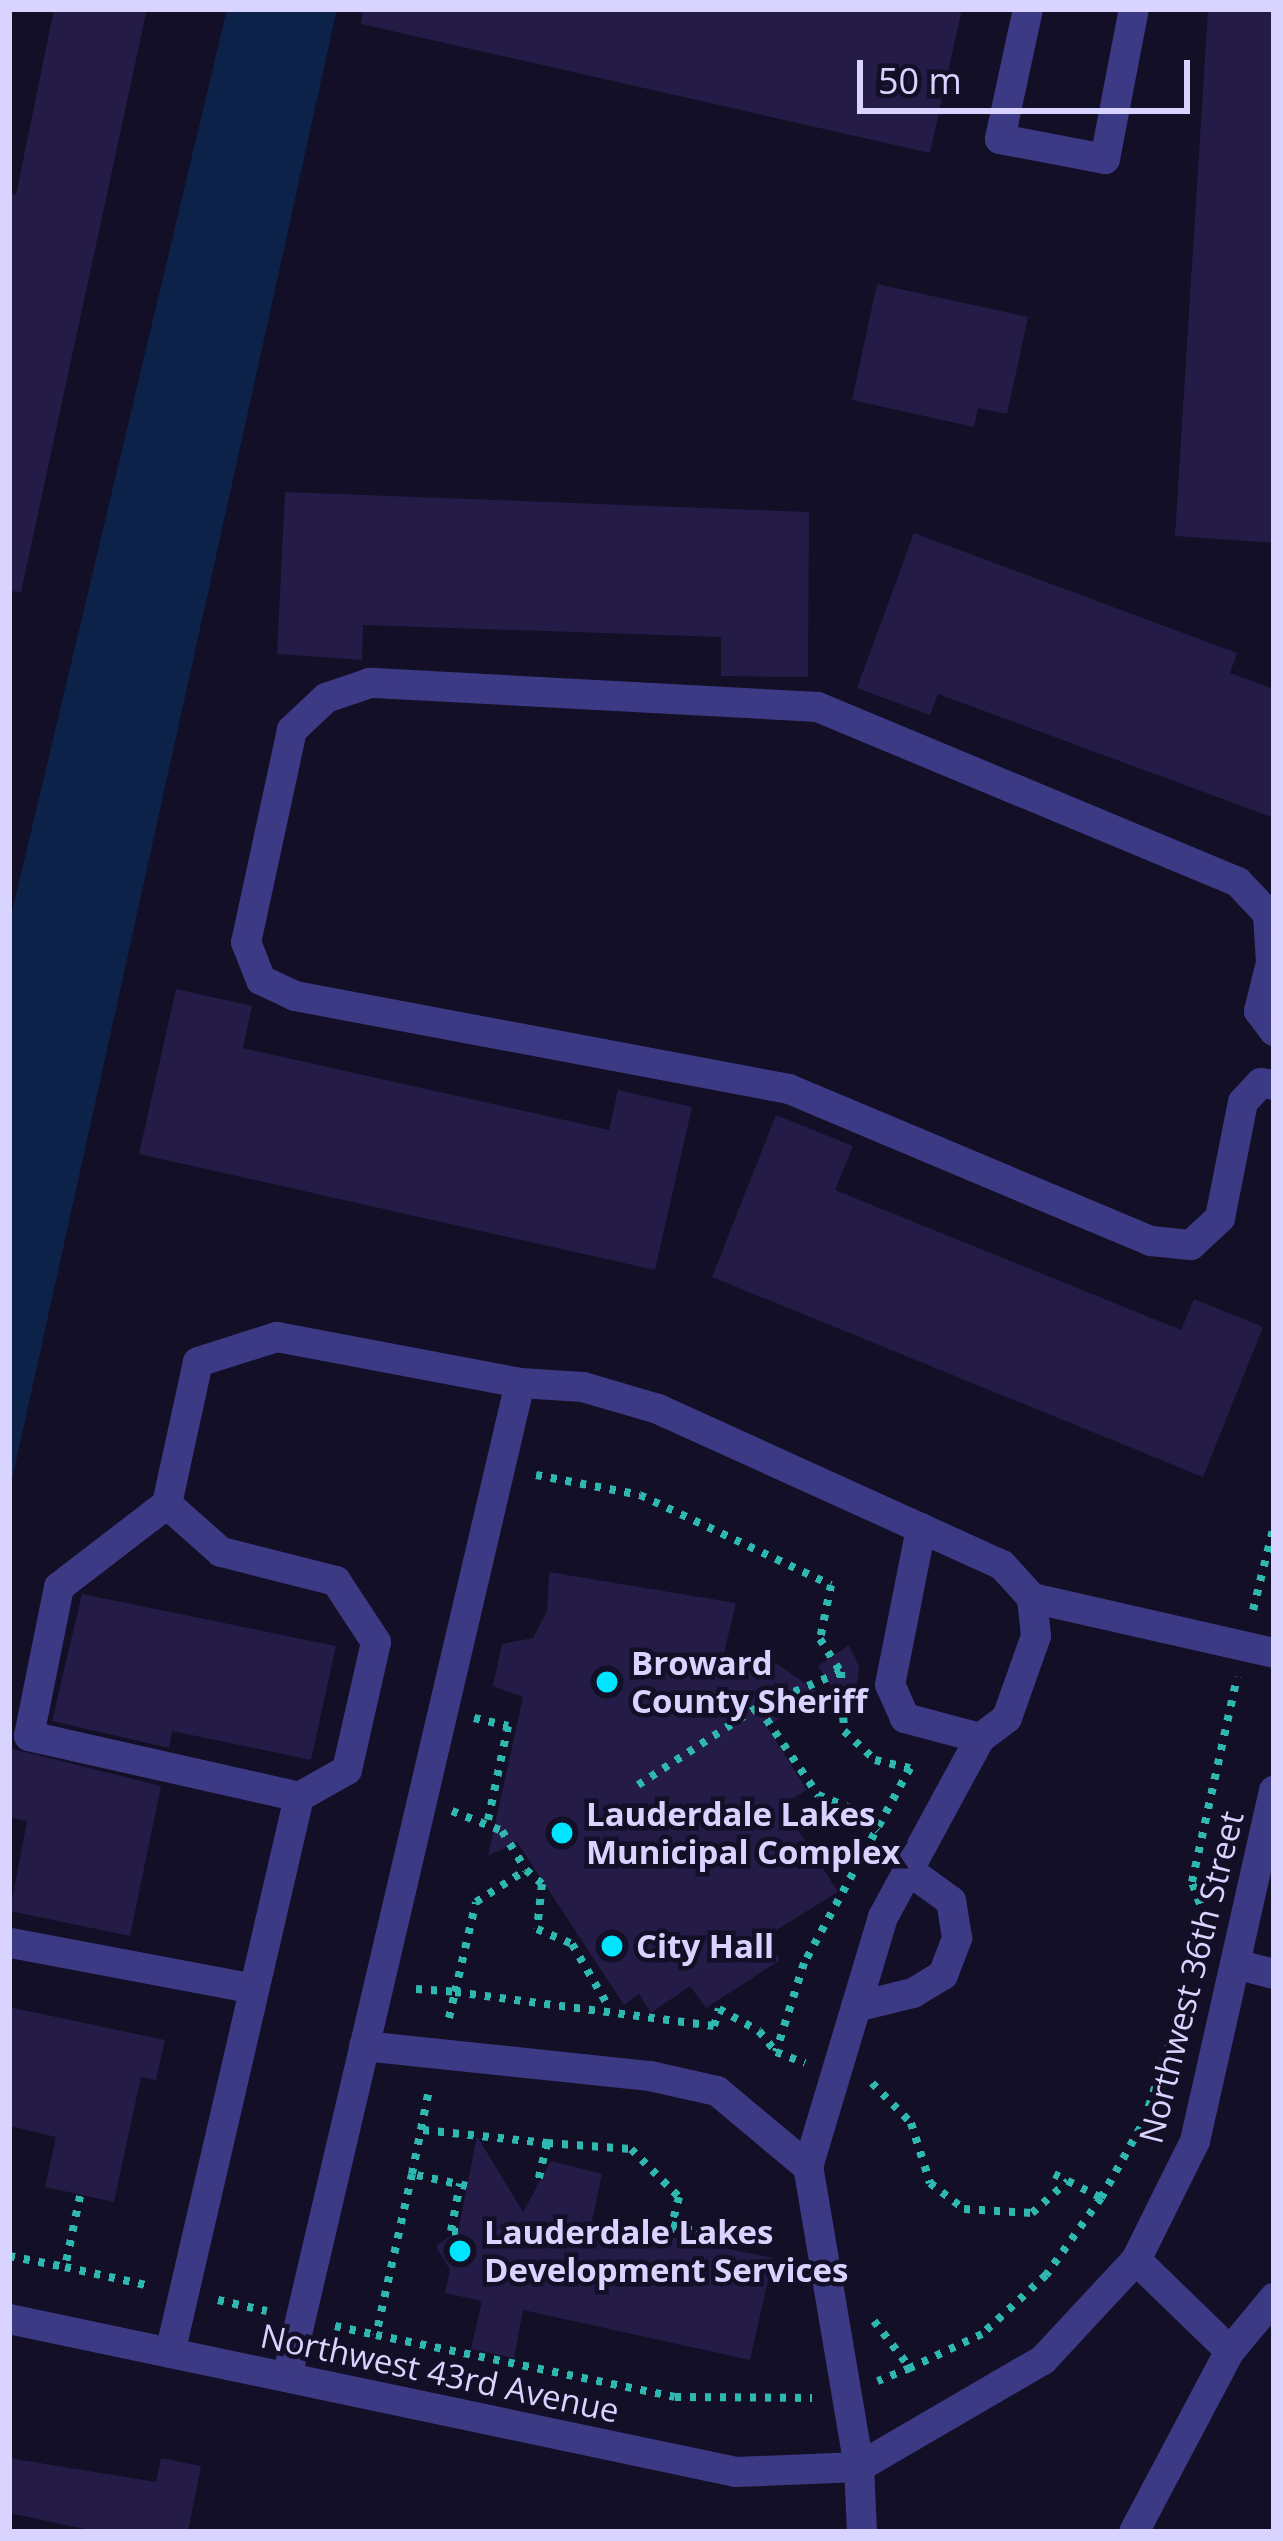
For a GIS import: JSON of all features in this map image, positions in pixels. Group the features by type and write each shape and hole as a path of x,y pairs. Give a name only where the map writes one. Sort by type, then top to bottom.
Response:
{"street":[{"path":"1028,9 1000,139 1106,159 1134,9"},
{"path":"1268,1084 1243,1102 1220,1218 1191,1245 1171,1243 963,1166 789,1089 296,996 261,980 246,942 292,730 326,698 370,683 818,707 1238,882 1268,914 1271,963 1258,1011 1274,1031"},
{"path":"167,1504 221,1552 337,1581 376,1642 347,1770 298,1797 29,1736 59,1587 167,1504 198,1362 277,1337 520,1383 583,1388 658,1409 1002,1565 1032,1598 1274,1653"},
{"path":"287,2378 520,1383"},
{"path":"921,1528 890,1685 905,1718 980,1738"},
{"path":"862,2532 859,2467 808,2167 883,1917 980,1738 1007,1718 1036,1636 1032,1598"},
{"name":"Northwest 36th Street","path":"859,2467 1043,2360 1136,2260 1195,2141 1274,1791"},
{"path":"170,2353 298,1797"},
{"path":"856,2007 913,1993 943,1975 958,1938 951,1901 908,1870"},
{"path":"11,1943 254,1989"},
{"path":"1235,1964 1274,1974"},
{"path":"364,2046 718,2091 808,2167"},
{"path":"1136,2260 1230,2351"},
{"path":"1134,2532 1230,2351 1274,2298"},
{"name":"Northwest 43rd Avenue","path":"9,2319 736,2472 859,2467"}],"path":[{"path":"499,1468 640,1495 831,1585 820,1639 841,1672 851,1746 910,1768 804,1964 776,2052"},
{"path":"1202,1933 1207,1911 1192,1882 1274,1526"},
{"path":"638,1785 758,1707 841,1672"},
{"path":"758,1707 818,1795 855,1810 878,1831"},
{"path":"443,1711 508,1726 488,1820"},
{"path":"610,2009 572,1944 537,1929 542,1884 526,1870 476,1902 376,2335 675,2397 766,2402 846,2391 910,2368 982,2334 1046,2275 1101,2198 1144,2121 1190,1976"},
{"path":"454,1992 610,2009 651,2022 714,2026 719,2009 759,2031 776,2052 810,2065 815,2050 841,2057"},
{"path":"855,2094 866,2078 911,2123 930,2183 964,2209 1032,2213 1068,2181"},
{"path":"423,2130 632,2150 679,2197 669,2236"},
{"path":"537,2186 547,2143"},
{"path":"412,2174 464,2185 451,2230 458,2232"},
{"path":"1054,2174 1101,2198"},
{"path":"671,2225 700,2232 698,2242"},
{"path":"9,2256 64,2267"},
{"path":"871,2302 875,2323 910,2368"}],"water":[{"path":"227,9 337,9 9,1493 9,924"}],"building":[{"path":"54,9 147,9 21,592 9,591 9,193 16,195"},
{"path":"363,9 962,9 930,153 361,24"},
{"path":"1208,9 1274,12 1274,543 1175,536"},
{"path":"877,284 1028,317 1007,414 978,408 974,427 852,400"},
{"path":"285,492 809,512 808,677 721,676 721,637 363,625 362,660 277,654"},
{"path":"914,533 1237,653 1230,673 1274,689 1274,818 938,694 930,715 857,688"},
{"path":"176,989 252,1006 243,1048 609,1130 618,1090 692,1107 655,1270 139,1154"},
{"path":"776,1115 853,1146 835,1190 1181,1330 1194,1299 1263,1327 1203,1477 712,1277"},
{"path":"549,1572 736,1603 724,1653 777,1664 819,1693 767,1727 807,1790 782,1805 838,1892 765,1937 780,1960 706,2008 690,1986 651,2013 639,1994 624,2005 517,1842 488,1856 523,1697 493,1686 502,1644 533,1638 547,1611"},
{"path":"82,1594 336,1646 311,1760 172,1731 169,1748 52,1721"},
{"path":"849,1645 859,1667 853,1719 818,1666"},
{"path":"9,1748 161,1786 130,1936 10,1911 27,1821 9,1817"},
{"path":"9,2007 165,2040 156,2080 141,2077 114,2202 45,2187 56,2137 9,2126"},
{"path":"477,2136 523,2212 551,2161 602,2174 592,2221 773,2258 750,2360 523,2310 514,2358 471,2349 482,2301 445,2293 450,2270 436,2246 458,2231"},
{"path":"9,2458 156,2482 161,2458 201,2466 188,2532 99,2532 9,2513"}],"place":[{"name":"Broward County Sheriff","path":"607,1682"},
{"name":"Lauderdale Lakes Municipal Complex","path":"562,1833"},
{"name":"City Hall","path":"612,1946"},
{"name":"Lauderdale Lakes Development Services","path":"460,2251"}]}
